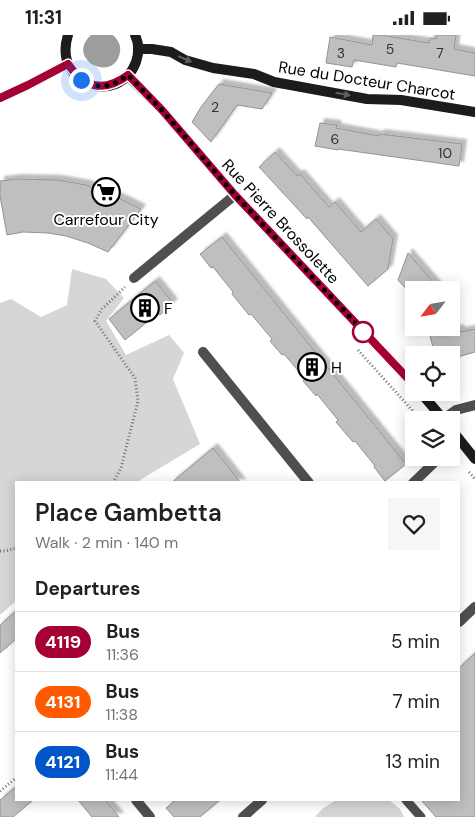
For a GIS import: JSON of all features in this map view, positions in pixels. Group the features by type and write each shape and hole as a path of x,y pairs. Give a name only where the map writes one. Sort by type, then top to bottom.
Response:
{"street":[{"path":"68,35 65,43 65,54 68,64 81,80 100,86 119,82 134,68 138,49 135,35"},
{"name":"Rue du Docteur Charcot","path":"138,49 170,52 185,60 213,68 254,74 274,83 367,99 401,100 475,112"},
{"path":"0,98 68,64"},
{"name":"Rue Pierre Brossolette","path":"128,75 162,110 235,195 405,375"},
{"path":"134,279 235,195"},
{"path":"203,352 307,481"},
{"path":"429,401 437,411"},
{"path":"455,411 475,405"},
{"path":"460,440 475,459"},
{"path":"415,481 431,466"},
{"path":"460,621 475,607"},
{"path":"137,801 150,817"},
{"path":"243,817 261,801"}],"lane":[{"path":"407,801 421,817"}],"path":[{"path":"114,481 121,467 138,401 135,378 95,321 102,309 134,279"},
{"path":"0,551 15,549"},
{"path":"0,791 15,779"}],"shaded area":[{"path":"91,35 113,35 118,41 120,52 116,61 110,66 94,65 87,60 83,53 84,44"},
{"path":"72,269 106,279 124,298 106,321 126,355 169,335 184,353 173,379 200,444 140,481 15,481 15,602 0,615 0,303 11,299 41,317 67,305"},
{"path":"334,801 390,801 400,809 404,817 315,817 322,809"}],"building":[{"path":"373,35 429,43 430,38 436,39 437,35 456,35 454,49 475,53 475,76 397,63 396,67 354,60 352,67 326,63 330,37 372,45"},
{"path":"219,84 272,93 262,109 237,105 211,142 192,122"},
{"path":"320,123 337,125 336,128 379,136 380,134 462,144 459,166 315,146"},
{"path":"275,152 297,176 300,174 329,207 335,202 361,232 376,219 393,239 388,269 368,286 308,217 307,219 259,167"},
{"path":"17,179 58,180 86,185 141,209 108,252 66,236 23,232 7,235 0,196 0,181"},
{"name":"H","path":"222,237 405,465 385,481 355,441 353,442 336,422 338,420 317,394 316,396 303,381 305,379 270,341 272,339 251,314 249,315 213,267 211,268 200,254"},
{"path":"408,253 432,281 405,281 405,288 398,280"},
{"name":"F","path":"155,281 173,303 160,315 158,313 125,340 109,319"},
{"path":"475,329 475,352 460,356 460,346 433,346 430,336 460,336 460,332"},
{"path":"213,448 239,481 173,481"},
{"path":"15,612 15,640 0,653 0,625"},
{"path":"475,653 475,817 436,817 422,801 460,801 460,667"},
{"path":"15,788 15,801 32,801 13,817 0,817 0,800"},
{"path":"79,801 106,801 119,817 92,817"},
{"path":"175,801 219,801 200,817 174,817 166,808"}],"bus line":[{"name":"4119","path":"0,98 68,64 81,80 100,86 119,82 128,75 162,110 235,195 405,375"}],"place":[{"name":"Carrefour City","path":"106,192"},
{"name":"F","path":"145,308"},
{"name":"H","path":"312,367"}],"route":[{"path":"81,80 100,86 110,85 119,82 128,75 162,110 235,195 366,334 363,332"}]}
